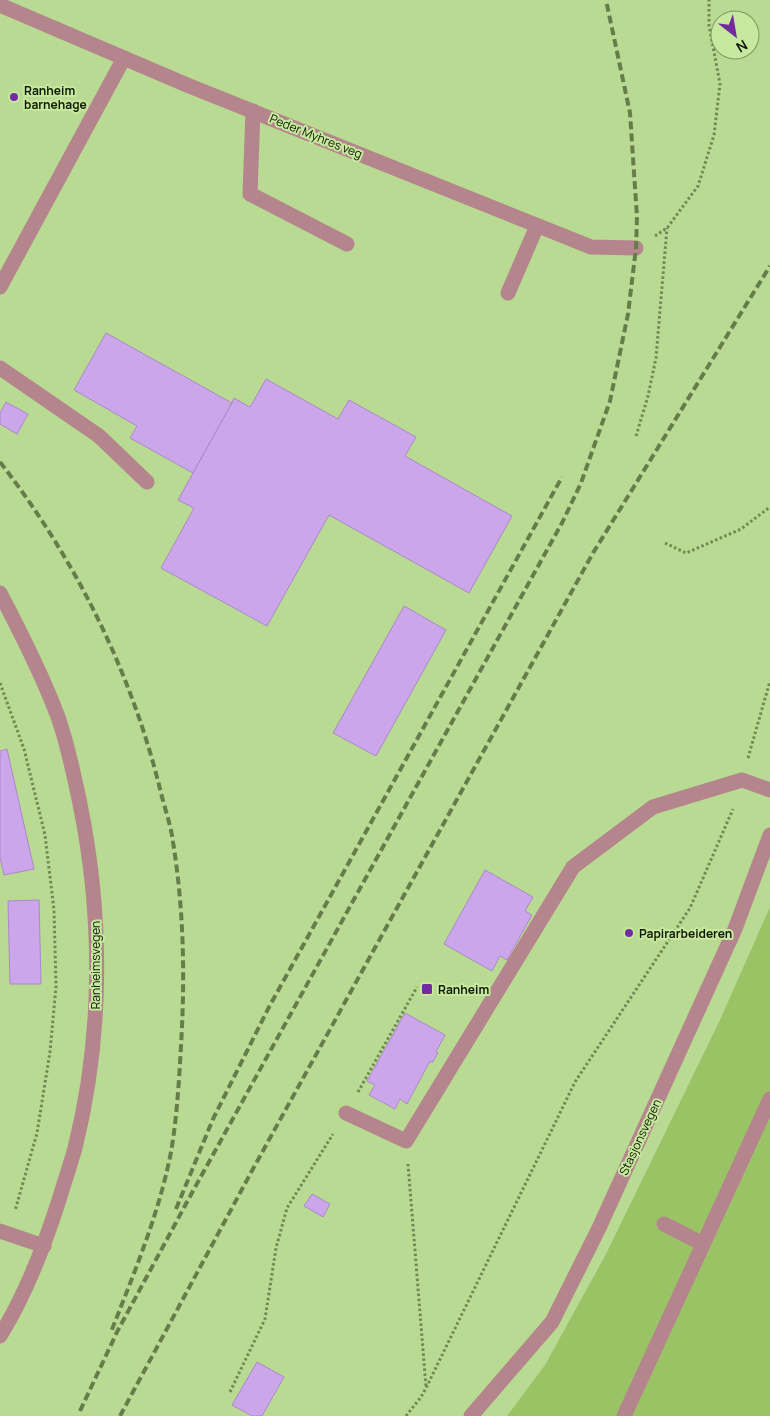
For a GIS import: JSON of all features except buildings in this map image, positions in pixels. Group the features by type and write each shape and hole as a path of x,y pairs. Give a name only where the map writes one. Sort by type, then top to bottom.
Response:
{"street":[{"name":"Peder Myhres veg","path":"0,5 253,111 591,247 636,248"},
{"path":"0,287 124,58"},
{"path":"253,111 250,194 346,244"},
{"path":"508,293 537,226"},
{"path":"0,368 99,436 147,482"},
{"name":"Ranheimsvegen","path":"0,593 35,662 58,718 73,772 89,848 96,920 97,1000 89,1077 75,1148 44,1246 9,1322 0,1336"},
{"path":"346,1113 406,1141 573,866 652,807 742,780 770,790"},
{"name":"Stasjonsvegen","path":"471,1416 552,1322 599,1228 735,930 770,835"},
{"path":"624,1416 770,1100"},
{"path":"664,1224 703,1244"},
{"path":"4,1232 44,1246"}],"path":[{"path":"636,248 667,228 698,186 714,135 720,84 709,25 709,0"},
{"path":"636,436 648,396 656,358 667,228"},
{"path":"665,543 686,553 741,529 770,507"},
{"path":"406,1416 426,1388 575,1082 690,908 731,817 770,681"},
{"path":"0,683 24,749 44,835 54,910 56,986 50,1052 37,1133 4,1232"},
{"path":"230,1392 265,1320 276,1248 287,1208 346,1113 417,987"},
{"path":"406,1141 426,1388"}],"green space":[{"path":"770,907 770,1416 507,1416 545,1365 606,1254 720,1020"}],"railway":[{"path":"80,1411 117,1332 194,1189 563,521 581,483 610,401 628,314 636,248 637,217 630,113 606,0"},
{"path":"120,1416 254,1167 593,553 770,266"},
{"path":"0,462 28,499 77,578 117,661 149,748 171,830 177,868 183,944 183,995 179,1086 173,1139 166,1175 153,1221 111,1332"},
{"path":"176,1209 213,1119 269,1007 562,477"}],"place":[{"name":"Ranheim barnehage","path":"14,97"},
{"name":"Papirarbeideren","path":"629,933"},
{"name":"Ranheim","path":"427,989"}]}
